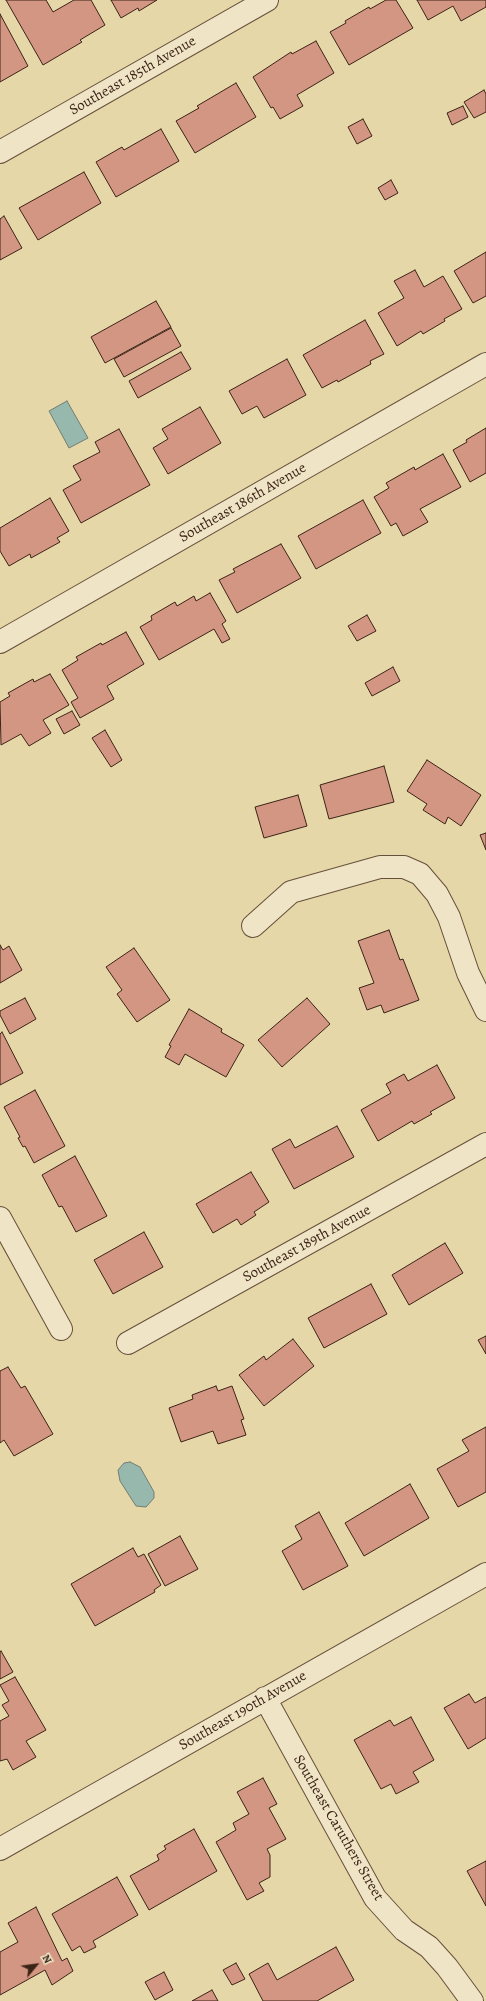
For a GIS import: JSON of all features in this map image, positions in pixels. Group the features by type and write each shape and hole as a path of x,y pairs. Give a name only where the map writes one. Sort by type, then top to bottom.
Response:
{"street":[{"name":"Southeast 185th Avenue","path":"0,152 267,0"},
{"name":"Southeast 186th Avenue","path":"0,642 486,364"},
{"path":"253,926 291,892 380,867 404,867 420,874 437,894 449,917 468,973 486,1010"},
{"name":"Southeast 189th Avenue","path":"128,1343 486,1144"},
{"path":"0,1218 61,1330"},
{"name":"Southeast 190th Avenue","path":"0,1849 486,1574"},
{"name":"Southeast Caruthers Street","path":"265,1698 375,1898 404,1930 429,1947 447,1967 472,2001"}],"water":[{"path":"67,401 88,438 69,448 49,411"},
{"path":"130,1462 140,1467 154,1492 154,1498 146,1507 136,1506 120,1481 118,1470 124,1463"}],"building":[{"path":"6,0 46,0 53,12 74,0 91,0 105,25 80,40 82,42 43,65"},
{"path":"111,0 157,0 139,11 138,8 121,18"},
{"path":"386,0 396,0 413,28 349,65 330,32 369,7 370,9"},
{"path":"417,0 486,0 486,7 461,21 453,6 428,20"},
{"path":"0,14 28,66 0,82"},
{"path":"316,41 334,73 297,95 303,106 280,119 273,107 271,108 253,77 291,52 292,54"},
{"path":"236,83 256,117 195,153 176,121 199,108 197,106"},
{"path":"484,90 486,94 486,112 474,118 464,102"},
{"path":"463,106 468,117 452,125 447,113"},
{"path":"363,119 372,136 357,144 348,127"},
{"path":"161,129 179,161 116,197 96,162 122,147 124,150"},
{"path":"84,172 101,203 38,240 19,208"},
{"path":"391,180 398,193 385,200 378,188"},
{"path":"4,216 22,248 0,260 0,219"},
{"path":"486,252 486,296 473,303 454,271"},
{"path":"415,270 424,287 443,276 462,309 444,319 445,321 423,334 421,331 397,346 378,313 404,298 394,281"},
{"path":"156,301 171,327 105,363 91,337"},
{"path":"365,320 384,354 370,361 371,364 338,382 337,380 322,388 303,355"},
{"path":"171,328 181,346 124,377 114,359"},
{"path":"181,352 191,369 138,398 129,381"},
{"path":"287,359 306,395 264,418 257,406 242,414 229,391"},
{"path":"200,407 221,443 168,474 153,448 168,439 162,429"},
{"path":"486,428 486,473 470,482 453,450"},
{"path":"119,429 150,485 81,523 63,490 81,480 73,466 100,452 95,442"},
{"path":"443,454 461,487 420,509 428,522 403,536 396,523 391,526 374,497 389,488 386,483 414,467 415,470"},
{"path":"50,498 69,531 57,538 60,542 31,558 30,554 9,566 0,551 0,528"},
{"path":"363,500 381,533 316,569 298,536"},
{"path":"281,544 301,578 237,613 219,580 235,572 233,569"},
{"path":"210,593 226,621 222,624 230,639 222,643 214,629 159,660 140,627 152,620 151,616 175,602 177,606 194,596 196,601"},
{"path":"367,615 376,631 357,641 348,626"},
{"path":"126,632 144,664 107,686 114,699 80,718 71,702 78,698 62,670 78,660 76,657 101,643 102,645"},
{"path":"393,667 400,681 372,696 365,683"},
{"path":"50,674 69,705 43,720 51,733 29,746 21,734 1,745 0,702 10,696 8,693 33,679 34,682"},
{"path":"72,711 80,725 64,734 56,719"},
{"path":"105,730 122,760 111,767 92,738"},
{"path":"427,760 481,795 461,826 448,817 445,824 423,810 427,804 407,791"},
{"path":"384,766 394,802 329,819 320,785"},
{"path":"298,795 307,826 264,838 255,807"},
{"path":"486,833 486,850 480,835"},
{"path":"389,930 400,960 403,959 419,1000 384,1013 381,1005 367,1010 359,988 374,983 358,941"},
{"path":"0,945 3,950 9,946 22,970 0,983"},
{"path":"134,948 170,1000 137,1022 117,994 122,990 106,967"},
{"path":"25,998 36,1019 10,1034 0,1015 0,1011"},
{"path":"307,998 330,1024 282,1067 258,1040"},
{"path":"189,1009 222,1029 221,1032 244,1045 226,1077 185,1054 179,1065 165,1057 171,1046 169,1045"},
{"path":"2,1032 23,1073 0,1085 0,1034"},
{"path":"437,1065 455,1098 430,1112 432,1114 414,1124 412,1121 378,1141 361,1110 391,1093 386,1084 404,1074 408,1081"},
{"path":"35,1090 65,1146 34,1163 25,1146 23,1147 18,1138 20,1137 4,1107"},
{"path":"337,1126 354,1157 294,1189 272,1149 290,1139 295,1148"},
{"path":"75,1156 107,1216 76,1232 62,1206 59,1207 42,1175"},
{"path":"251,1172 269,1202 254,1212 256,1215 241,1225 237,1219 213,1233 196,1204"},
{"path":"144,1232 163,1267 113,1294 94,1260"},
{"path":"445,1243 463,1273 409,1305 392,1275"},
{"path":"371,1284 387,1314 324,1348 308,1318"},
{"path":"486,1336 486,1354 478,1340"},
{"path":"293,1339 314,1366 264,1406 239,1375 264,1356 266,1360"},
{"path":"8,1367 21,1388 25,1386 53,1434 14,1456 4,1440 0,1443 0,1371"},
{"path":"216,1386 218,1391 232,1386 244,1419 241,1420 246,1435 218,1444 213,1431 181,1442 169,1408 193,1399 192,1395"},
{"path":"486,1427 486,1492 458,1507 437,1469 469,1451 462,1440"},
{"path":"410,1484 429,1518 364,1556 345,1523"},
{"path":"319,1512 348,1566 303,1590 282,1551 302,1539 295,1526"},
{"path":"180,1536 198,1569 165,1586 148,1554"},
{"path":"133,1548 138,1557 144,1554 161,1585 154,1590 155,1592 95,1626 71,1584"},
{"path":"1,1651 13,1672 0,1679 0,1652"},
{"path":"15,1677 46,1730 26,1741 36,1757 13,1770 7,1759 0,1761 0,1721 9,1716 2,1705 9,1701 0,1685"},
{"path":"469,1694 475,1703 486,1697 486,1738 468,1749 444,1708"},
{"path":"411,1717 434,1760 413,1772 419,1782 396,1794 391,1784 381,1789 354,1740 390,1720 394,1726"},
{"path":"263,1778 277,1804 269,1808 286,1839 267,1849 270,1855 270,1877 259,1883 264,1891 247,1900 216,1842 236,1830 233,1823 249,1814 237,1792"},
{"path":"194,1829 217,1871 149,1910 130,1876 159,1860 157,1855 166,1849 164,1846"},
{"path":"486,1861 486,1906 467,1871"},
{"path":"117,1877 138,1915 93,1941 96,1947 84,1953 80,1946 72,1951 52,1914"},
{"path":"36,1907 62,1961 67,1958 73,1971 52,1985 45,1970 0,1995 0,1952 18,1942 8,1923"},
{"path":"336,1947 354,1980 317,2001 263,2001 249,1974 268,1963 277,1980"},
{"path":"236,1963 245,1979 232,1985 223,1970"},
{"path":"164,1972 173,1990 155,2000 145,1982"},
{"path":"212,1990 218,2001 192,2001"}]}
